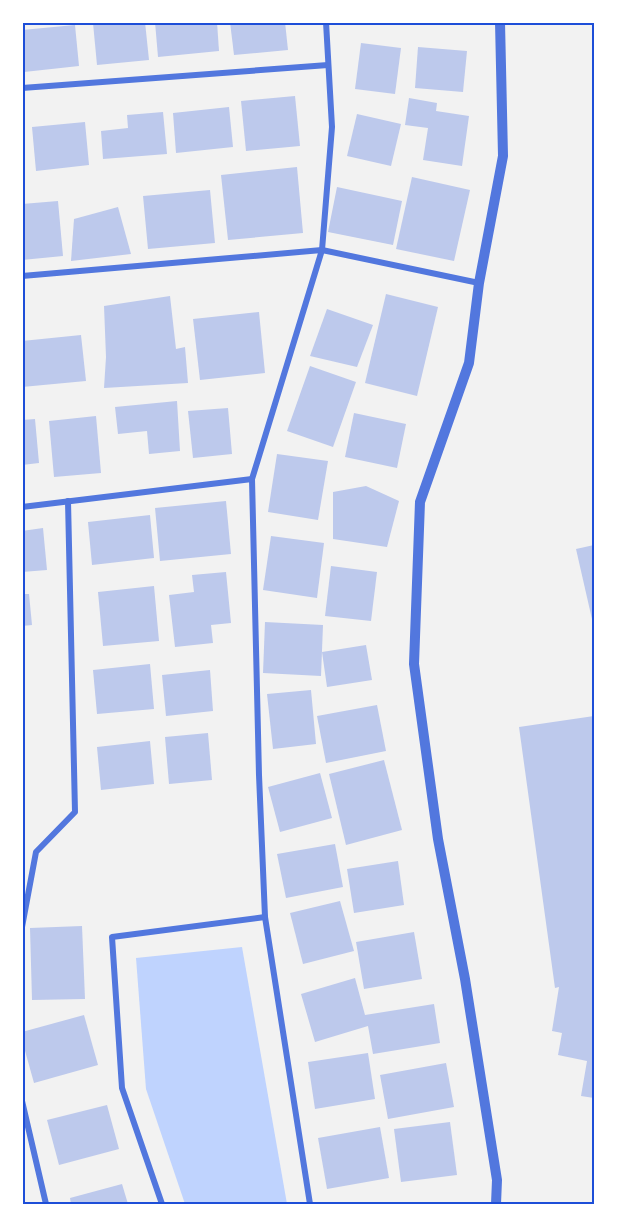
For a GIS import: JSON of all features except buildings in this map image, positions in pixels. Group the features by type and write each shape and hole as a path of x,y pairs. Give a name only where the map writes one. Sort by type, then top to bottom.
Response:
{"street":[{"path":"310,1204 265,917 252,479 322,250 332,127 326,22"},
{"path":"496,1204 497,1180 465,979 438,839 414,664 420,502 469,363 479,283 502,156 500,22"},
{"path":"22,88 328,65"},
{"path":"22,276 322,250 479,283"},
{"path":"22,507 252,479"},
{"path":"22,927 36,852 75,812 68,501"},
{"path":"162,1204 122,1088 112,938 265,917"},
{"path":"22,1101 46,1204"}],"water":[{"path":"242,947 287,1204 185,1204 146,1089 136,958"}]}
